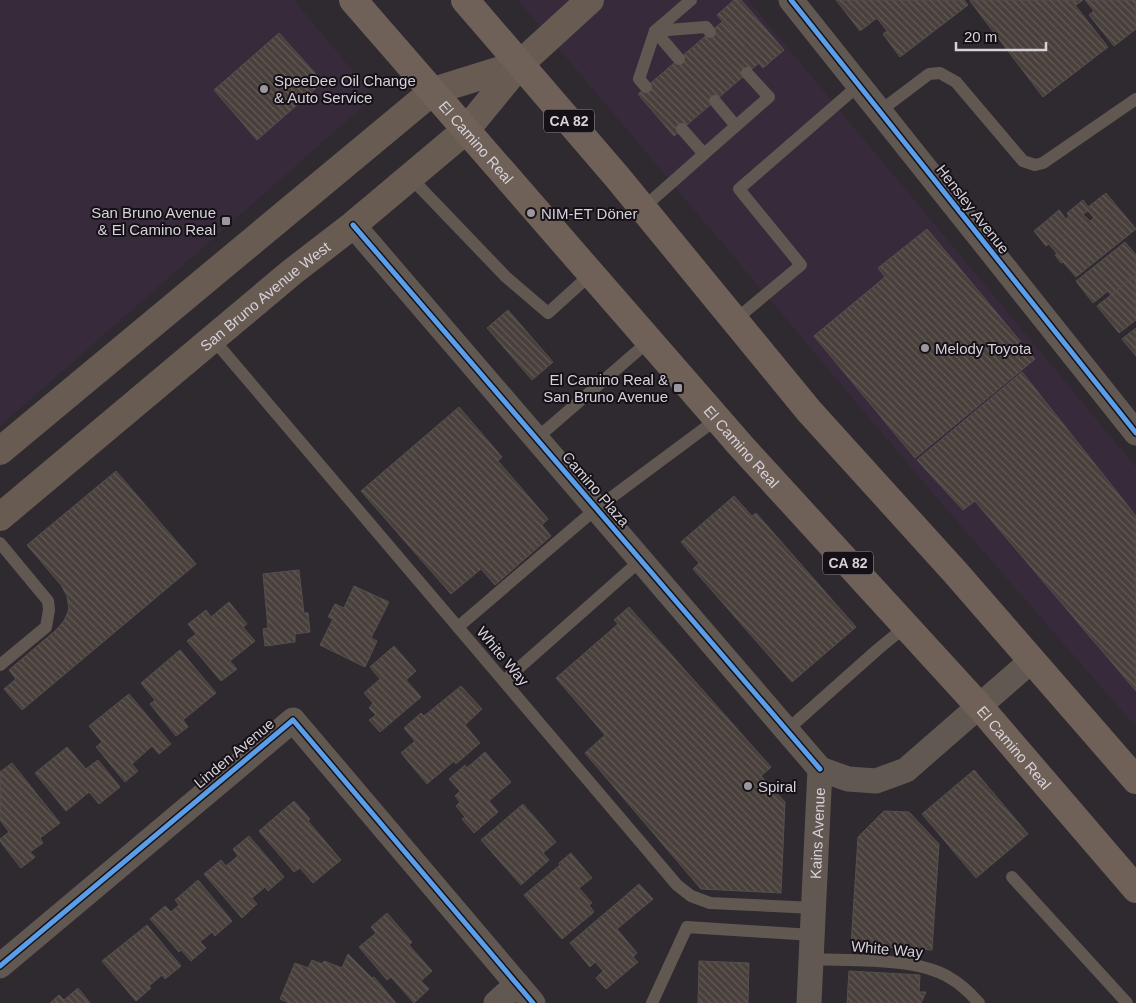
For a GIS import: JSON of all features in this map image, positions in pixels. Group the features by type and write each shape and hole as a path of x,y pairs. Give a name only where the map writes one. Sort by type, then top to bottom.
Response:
{"main road":[{"name":"El Camino Real","path":"352,0 717,419 979,706 1136,889"},
{"name":"CA 82","path":"464,0 643,208 809,410 955,572 1136,780"},
{"name":"San Bruno Avenue West","path":"0,517 292,272 354,225 466,130 520,64 590,0"},
{"name":"San Bruno Avenue West","path":"0,451 433,91 520,64"}],"street":[{"name":"Hensley Avenue","path":"791,0 1136,433"},
{"name":"Camino Plaza","path":"354,225 820,769"},
{"name":"Kains Avenue","path":"809,1003 820,769 848,779 876,781 906,770 1032,661"},
{"name":"Linden Avenue","path":"0,966 293,720 533,1003"},
{"path":"496,1003 517,984"}],"lane":[{"path":"646,88 639,79 655,31 691,0"},
{"path":"655,31 706,27 710,32"},
{"path":"655,31 679,59"},
{"path":"643,208 769,97 747,73"},
{"path":"880,111 929,74 940,73 956,82 1023,161 1035,166 1136,99"},
{"path":"735,320 801,265 739,189 859,85"},
{"path":"715,101 736,126"},
{"path":"682,129 704,154"},
{"path":"410,177 506,277 548,313 591,274"},
{"name":"White Way","path":"213,339 677,885 691,896 710,903 814,908"},
{"path":"537,438 649,341"},
{"path":"458,627 597,508 717,419"},
{"path":"0,543 48,601 49,610 46,627 0,665"},
{"path":"504,681 641,560"},
{"path":"787,730 906,626"},
{"path":"1012,877 1127,1003"},
{"path":"652,1003 687,927 812,935"},
{"name":"White Way","path":"811,959 905,963 931,969 950,978 973,1001"}],"shaded area":[{"path":"0,0 294,0 374,97 0,426"},
{"path":"518,0 748,0 1136,467 1136,727 924,483"}],"building":[{"path":"734,0 741,0 784,50 763,68 717,15"},
{"path":"836,0 964,0 968,5 900,57 883,34 887,31 877,18 860,31"},
{"path":"971,0 1071,0 1108,47 1043,97"},
{"path":"1072,0 1083,0 1076,5"},
{"path":"1085,0 1136,0 1136,29 1114,46 1089,15 1094,11"},
{"path":"723,21 759,63 674,136 638,94"},
{"path":"279,33 323,82 257,140 214,90"},
{"path":"1106,193 1136,229 1076,277 1063,262 1061,263 1049,244 1046,246 1034,231 1059,210 1066,219 1069,216 1067,213 1083,200 1088,207","holes":["1088,211 1094,218 1090,221 1083,214"]},
{"name":"Melody Toyota","path":"927,229 1035,359 915,458 814,336 885,277 878,268"},
{"path":"1125,242 1136,255 1136,275 1111,295 1108,291 1093,303 1076,281"},
{"path":"1136,275 1136,320 1119,333 1097,306"},
{"path":"508,310 553,362 532,380 487,328"},
{"path":"1136,328 1136,356 1122,339"},
{"path":"1022,372 1136,516 1136,691 975,501 963,510 917,460"},
{"path":"459,407 502,457 498,461 548,519 542,525 551,536 495,585 481,569 451,594 361,491"},
{"path":"116,471 196,564 22,710 4,689 16,679 9,670 56,630 64,621 69,609 67,596 61,585 27,545"},
{"path":"734,496 752,516 756,513 856,627 792,682 693,569 699,563 681,542"},
{"path":"299,570 304,613 308,613 310,632 295,634 295,642 265,646 263,629 268,628 263,574"},
{"path":"354,586 389,602 371,638 377,641 365,667 320,645 333,619 328,617 335,604 344,608"},
{"path":"229,602 247,624 243,627 255,641 230,661 237,669 221,681 187,641 196,634 188,624 206,610 211,617"},
{"path":"629,607 771,767 761,776 785,802 781,893 701,889 585,753 605,735 556,678 618,624 614,620"},
{"path":"394,646 416,671 406,680 421,697 380,732 369,720 376,715 369,708 373,703 364,693 380,679 370,667"},
{"path":"180,650 216,693 183,720 188,727 176,736 150,704 155,700 141,683"},
{"path":"461,686 482,709 465,725 480,743 456,764 454,761 427,784 401,753 415,741 404,728 421,713 424,716"},
{"path":"129,694 171,744 159,754 152,746 132,764 138,771 125,782 96,747 102,742 89,726"},
{"path":"67,747 86,769 98,760 120,787 99,804 89,792 66,811 35,773"},
{"path":"485,752 511,782 489,801 498,812 474,833 462,819 465,817 456,806 460,802 455,796 460,791 449,779 465,765 467,768"},
{"path":"12,763 60,823 40,838 43,843 30,852 35,857 21,868 0,841 9,832 0,820 0,772"},
{"path":"974,770 1028,834 976,878 922,814"},
{"path":"294,801 310,819 308,821 341,860 313,883 300,868 294,872 259,831"},
{"path":"523,804 556,842 543,853 549,860 521,885 481,840"},
{"path":"884,811 909,812 939,844 932,950 851,945 858,837"},
{"path":"249,836 284,877 268,891 265,887 252,898 257,904 242,918 204,874 221,860 226,866 238,856 233,849"},
{"path":"571,853 592,878 579,888 592,903 589,905 594,912 562,939 524,895 560,865 559,863"},
{"path":"198,880 232,921 215,936 212,932 200,942 206,948 191,961 181,950 179,952 150,919 165,906 171,912 179,905 175,900"},
{"path":"639,884 653,899 617,929 637,953 633,957 638,962 606,989 596,978 603,971 595,962 590,967 570,943"},
{"path":"387,913 412,942 409,945 432,971 421,981 429,989 414,1003 391,977 387,980 359,947 376,933 371,927"},
{"path":"147,925 181,966 165,979 162,975 136,1001 102,961"},
{"path":"348,954 372,978 374,977 396,1003 289,1003 280,999 295,963 308,968 312,960 322,964 324,961 342,968"},
{"path":"699,961 749,963 748,1003 698,1003"},
{"path":"849,971 920,975 919,992 926,992 921,1003 847,1003"},
{"path":"78,988 90,1003 50,1003 59,995 64,1000"}],"cycle path":[{"path":"791,0 1136,433"},
{"path":"353,225 820,769"},
{"path":"0,966 293,720 533,1003"}],"place":[{"name":"SpeeDee Oil Change & Auto Service","path":"264,89"},
{"name":"NIM-ET Döner","path":"531,213"},
{"name":"San Bruno Avenue & El Camino Real","path":"226,221"},
{"name":"Melody Toyota","path":"925,348"},
{"name":"El Camino Real & San Bruno Avenue","path":"678,388"},
{"name":"Spiral","path":"748,786"}]}
